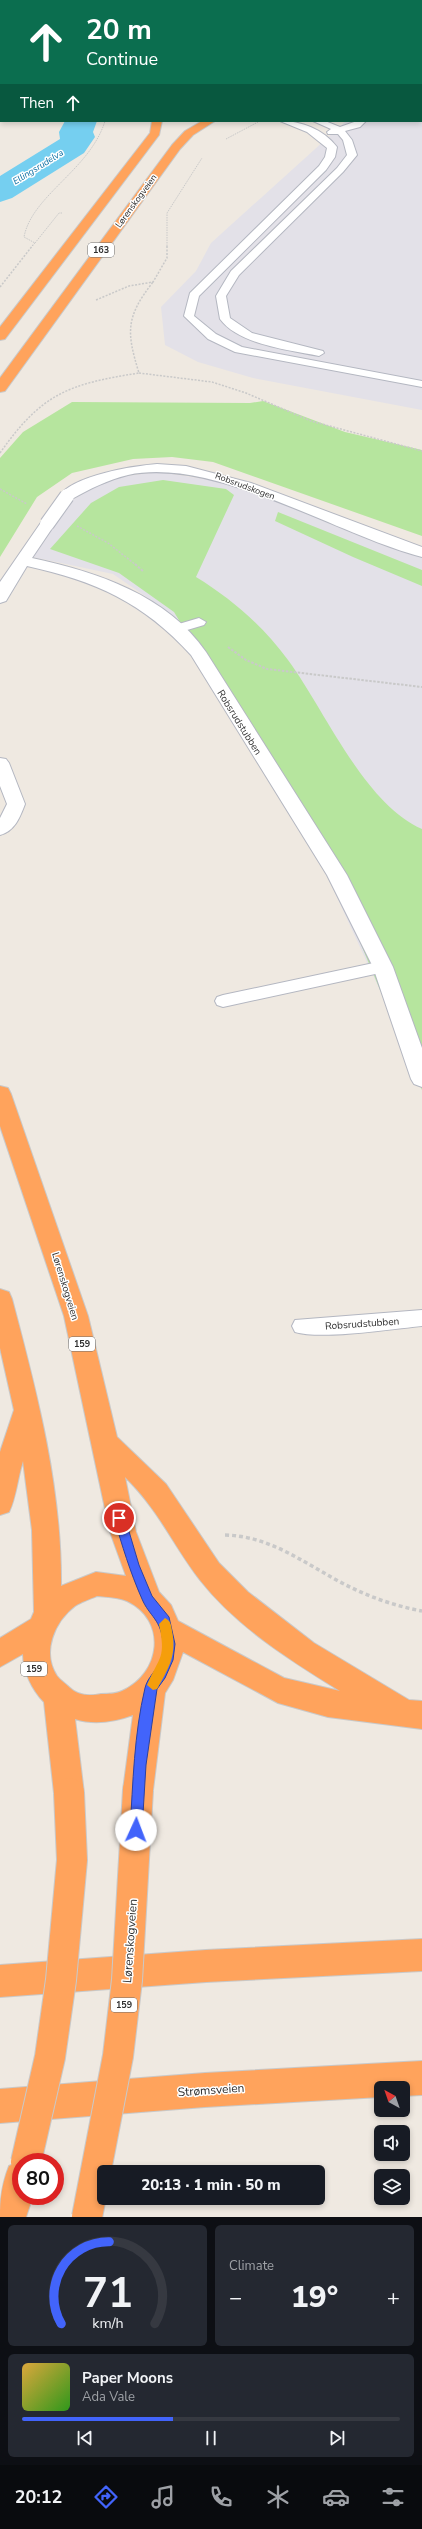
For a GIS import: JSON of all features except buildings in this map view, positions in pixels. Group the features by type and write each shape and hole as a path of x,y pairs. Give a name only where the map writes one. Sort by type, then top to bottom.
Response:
{"highway":[{"name":"163","path":"0,336 149,142 155,133 157,122"},
{"name":"Lørenskogveien","path":"0,388 176,147 189,133 208,122"},
{"name":"Lørenskogveien","path":"0,1094 27,1168 76,1316 105,1442 123,1532 148,1599"},
{"name":"159","path":"0,1299 26,1410 44,1508 48,1574 40,1620 30,1650 34,1669 43,1686 58,1700 81,1709 107,1710 131,1703 151,1687 161,1674 168,1660 169,1644 167,1629 163,1617 148,1599 132,1589 114,1584 96,1584 77,1588 60,1596 40,1620"},
{"path":"0,1504 2,1488 26,1410"},
{"path":"105,1442 163,1499 196,1553 216,1579 240,1603 338,1676 411,1713"},
{"path":"0,1654 40,1620"},
{"path":"167,1629 278,1690 328,1703 411,1713"},
{"name":"Lørenskogveien","path":"87,2217 117,2063 127,1980 138,1790 151,1687"},
{"path":"28,2153 50,2057 61,1980 72,1860 69,1793 58,1700"},
{"path":"0,1981 206,1966 422,1955"},
{"name":"Strømsveien","path":"0,2106 205,2090 422,2078"},
{"path":"9,2217 13,2205"}],"street":[{"name":"Robsrudskogen","path":"0,598 22,560 67,496 83,485 107,475 148,467 188,470 236,481 422,552"},
{"name":"Robsrudstubben","path":"22,560 68,570 107,583 143,604 177,629 198,652 337,875 383,968 422,1080"},
{"path":"0,763 4,787 16,804 10,819 0,829"}],"lane":[{"path":"288,122 305,126 320,135 332,147 330,157 323,168 194,295 188,316 203,332 222,344 239,350 422,384"},
{"path":"319,122 342,130 350,142 352,155 340,170 235,273 220,296 225,319 248,335 272,343 331,356"},
{"path":"320,135 342,130 360,122"},
{"path":"177,629 199,622"},
{"path":"223,1001 383,968"},
{"name":"Robsrudstubben","path":"302,1326 338,1325 422,1318"}],"path":[{"path":"35,243 24,237 26,227 43,204 98,144 105,122"},
{"path":"223,140 258,122"},
{"path":"139,373 127,331 131,314 153,282 167,258 167,213 204,154"},
{"path":"0,287 59,213 64,213"},
{"path":"90,301 136,284 153,282"},
{"path":"0,453 38,406 61,390 92,381 139,373 212,382 246,393 311,421 422,452"},
{"path":"314,676 422,687"},
{"path":"220,1535 248,1536 272,1544 371,1597 395,1606 422,1611"}],"shaded area":[{"path":"345,122 422,122 422,410 253,378 198,362 165,345 161,307 196,271 211,243"},
{"path":"159,472 236,484 334,525 422,557 422,1081 328,878 235,713 187,639 164,609 113,574 28,556 72,500 111,478"}],"green space":[{"path":"263,401 345,432 422,450 422,536 213,462 172,457 133,459 72,473 37,497 0,557 0,458 23,432 72,402 250,403"},
{"path":"163,480 226,489 234,495 196,577 222,594 246,614 268,636 288,660 347,754 364,778 382,799 401,817 422,829 422,1090 331,873 174,612 119,573 50,549 91,503 119,487"},
{"path":"278,512 422,570 422,586 353,557 275,521"}],"waterway":[{"name":"Ellingsrudelva","path":"0,191 72,146 78,137 76,132 80,127 81,122"}],"slow traffic":[{"path":"153,1685 161,1674 168,1660 169,1644 165,1624"}],"route":[{"path":"119,1518 134,1565 148,1599 163,1617 167,1629 169,1644 168,1660 161,1674 151,1687 140,1765 136,1830"}]}
